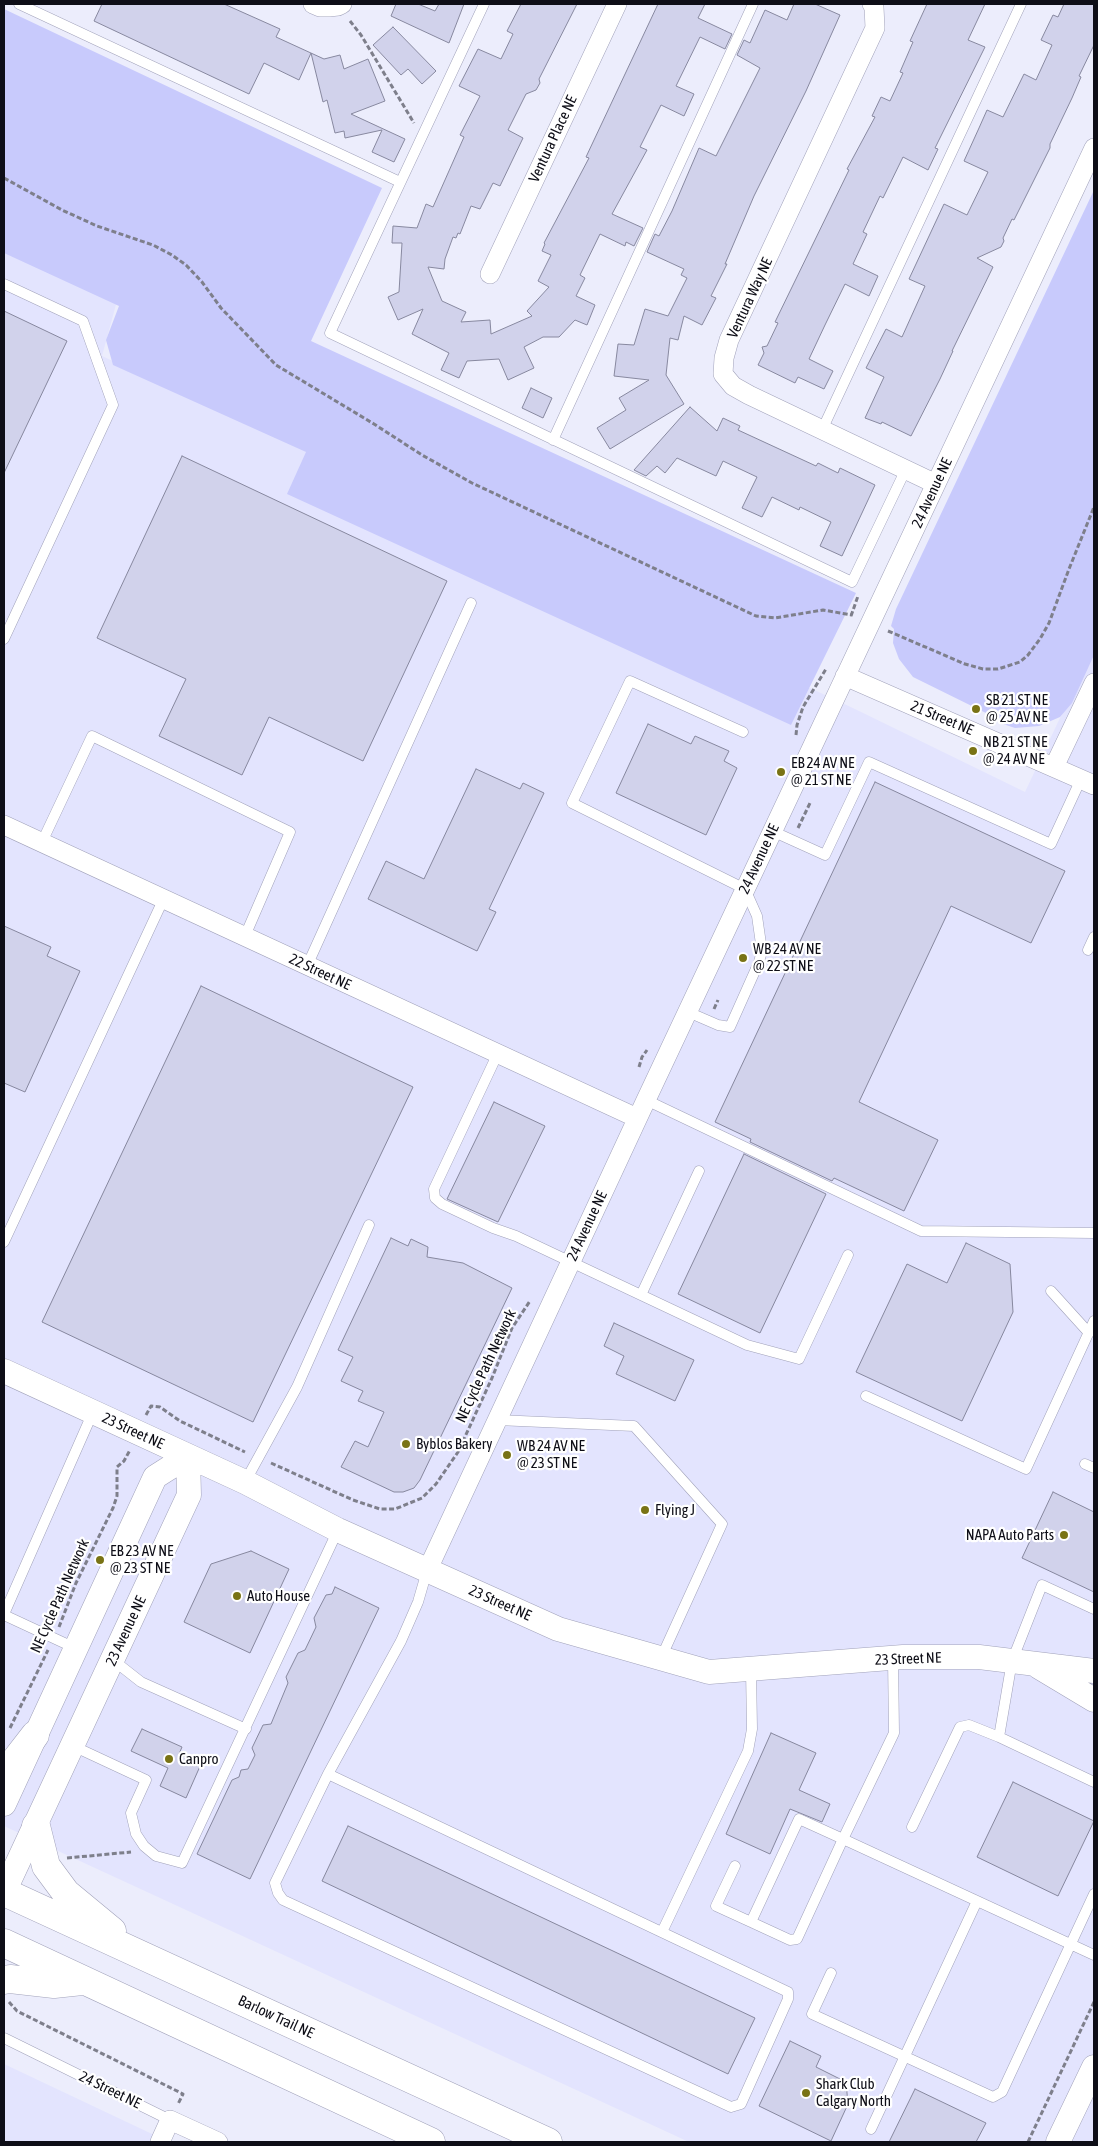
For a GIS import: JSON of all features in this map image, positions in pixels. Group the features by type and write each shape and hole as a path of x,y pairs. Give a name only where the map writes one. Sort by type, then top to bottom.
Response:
{"main road":[{"path":"4,1775 35,1735"},
{"path":"36,1826 46,1866 66,1893 140,1955"},
{"name":"Barlow Trail NE","path":"4,1892 548,2142"},
{"path":"4,1943 431,2142"},
{"path":"4,1980 10,1978 54,1984 85,1981"}],"street":[{"path":"313,4 320,7 329,7 342,4"},
{"name":"Ventura Place NE","path":"490,274 617,4"},
{"name":"Ventura Way NE","path":"872,4 874,6 876,28 729,340 724,358 723,374 733,386 936,484"},
{"name":"24 Avenue NE","path":"427,1571 637,1118 1094,148"},
{"name":"21 Street NE","path":"845,676 1088,782"},
{"path":"1054,767 1094,683"},
{"name":"22 Street NE","path":"4,824 637,1118"},
{"name":"23 Street NE","path":"4,1371 245,1482 338,1530 558,1629 709,1672 893,1658 979,1656 1094,1671"},
{"path":"4,1804 155,1477 188,1456"},
{"name":"23 Avenue NE","path":"4,1892 190,1495 188,1456"},
{"name":"23 Street NE","path":"1024,1663 1094,1700"},
{"path":"1058,2142 1094,2067"},
{"path":"160,2142 170,2120"},
{"name":"24 Street NE","path":"170,2120 218,2142"}],"lane":[{"path":"19,4 400,182"},
{"path":"484,4 330,333 852,582 906,469"},
{"path":"553,440 753,4"},
{"path":"822,430 1021,4"},
{"path":"4,284 83,321 113,405 4,640"},
{"path":"307,966 471,603"},
{"path":"688,1012 718,1025 730,1027 760,962 762,952 757,916 745,889 572,803 630,681 743,732"},
{"path":"42,842 92,736 290,832 245,936"},
{"path":"772,831 825,855 868,762 1051,844 1088,782"},
{"path":"4,1242 164,898"},
{"path":"1088,950 1094,937"},
{"path":"498,1053 434,1188 435,1198 442,1204 516,1236 747,1345 799,1359 848,1255"},
{"path":"646,1100 921,1231 1094,1233"},
{"path":"641,1295 699,1171"},
{"path":"245,1482 296,1387 369,1225"},
{"path":"1051,1291 1089,1332"},
{"path":"866,1396 1026,1469 1094,1321"},
{"path":"75,1648 4,1614 93,1412"},
{"path":"497,1420 634,1426 722,1524 660,1658"},
{"path":"73,1746 146,1780 131,1813 133,1825 144,1846 156,1856 182,1863 338,1530"},
{"path":"328,1774 788,1992 788,1999 741,2104 732,2107 283,1900 275,1883 328,1774 401,1641 418,1602 427,1571"},
{"path":"999,1738 1024,1663 1042,1585 1094,1609"},
{"path":"735,1866 716,1906 790,1940 797,1939 894,1733 893,1658"},
{"path":"113,1660 141,1682 246,1728"},
{"path":"662,1932 748,1751 752,1729 751,1669"},
{"path":"912,1826 960,1727 969,1725 1094,1782"},
{"path":"751,1922 799,1819 1094,1955"},
{"path":"831,1973 812,2014 993,2097 1002,2092 1094,1894"},
{"path":"871,2129 977,1902"},
{"name":"24 Street NE","path":"4,2038 170,2120"}],"path":[{"path":"361,35 412,121 423,134"},
{"path":"4,178 62,210 97,226 153,246 172,255 186,265 202,282 221,308 276,365 374,424 422,456 472,483 756,616 775,618 823,610 852,615"},
{"path":"889,632 965,664 983,669 998,669 1020,662 1040,639 1049,623 1094,508"},
{"path":"792,840 811,802"},
{"name":"NE Cycle Path Network","path":"148,1411 151,1406 160,1407 180,1421 354,1500 380,1509 395,1509 422,1498 436,1484 458,1452 492,1378 512,1328 534,1297"},
{"name":"NE Cycle Path Network","path":"8,1731 54,1638 76,1584 113,1508 117,1496 117,1467 124,1461"},
{"path":"62,1858 135,1852 144,1846"},
{"path":"4,1995 17,2011 183,2094 170,2120"},
{"path":"1028,2142 1094,2002"}],"shaded area":[{"path":"4,9 382,188 311,341 856,593 791,725 287,494 306,452 113,365 106,340 119,306 4,253"},
{"path":"1094,190 1094,655 1072,703 1060,717 1039,726 1015,728 1003,724 1004,721 997,718 999,712 991,708 988,714 913,677 899,659 893,643 894,629 891,626 896,609"},
{"path":"4,246 118,297 102,356 857,710 1025,792 1094,646 1094,2142 689,2142 4,1826"},
{"path":"4,2064 169,2142 4,2142"}],"building":[{"path":"102,4 224,4 280,29 276,37 311,53 299,80 264,63 249,94 94,21"},
{"path":"396,4 418,4 435,11 439,4 464,4 449,43 391,16"},
{"path":"521,4 577,4 539,79 540,83 536,90 526,94 508,130 523,138 500,186 493,183 480,209 471,206 460,234 458,233 456,238 453,237 445,259 444,269 428,267 442,301 466,312 461,322 490,320 491,334 532,316 527,311 549,287 538,281 551,255 542,251 544,243 589,158 586,157 658,4 705,4 698,18 732,34 725,49 700,37 676,86 694,94 684,116 661,105 640,147 647,150 612,214 643,228 634,246 626,242 625,246 600,234 580,275 585,278 576,296 595,305 587,325 575,320 559,337 543,337 524,347 534,368 508,380 499,359 467,361 459,378 441,370 449,353 412,334 423,309 398,320 388,297 399,292 402,243 392,243 393,226 417,228 426,204 433,207 464,137 460,135 480,96 459,86 478,49 501,59 513,34 507,31"},
{"path":"794,4 815,4 840,15 806,91 754,196 725,264 727,264 711,296 716,298 702,325 684,316 678,340 670,338 666,375 684,404 610,449 597,428 626,410 619,398 649,380 614,376 618,344 634,345 645,309 668,316 687,278 681,275 684,269 647,252 655,234 659,236 672,211 699,148 716,156 760,68 737,55 744,40 750,43 765,10 787,20"},
{"path":"927,4 985,4 968,40 985,47 935,148 938,149 928,170 903,157 883,198 880,196 863,232 867,234 853,264 878,276 869,296 845,284 825,325 809,359 833,371 824,389 798,377 795,383 758,365 764,353 762,347 767,346 778,323 775,322 849,170 847,169 875,117 872,116 881,97 890,101 903,73 900,72 913,42 910,41"},
{"path":"1064,4 1094,4 1094,45 1079,76 1081,77 1050,144 1050,148 1014,220 1012,219 1001,247 977,258 993,267 940,379 911,436 882,422 881,424 865,418 884,377 866,368 886,329 902,337 925,286 909,279 944,204 967,215 988,172 964,161 987,110 1003,117 1024,74 1036,80 1052,45 1041,40 1053,15 1058,17"},
{"path":"393,27 436,71 422,84 408,69 401,75 373,45"},
{"path":"311,53 324,59 340,55 344,69 368,59 385,101 351,114 405,139 394,162 372,152 382,130 345,138 344,131 335,133 327,100 323,102"},
{"path":"4,311 67,341 4,473"},
{"path":"531,388 552,398 543,418 522,408"},
{"path":"690,407 717,431 723,418 740,426 738,430 816,466 818,463 838,473 840,468 875,485 842,556 820,546 831,522 800,507 799,510 772,497 762,517 742,508 757,477 723,461 716,476 677,458 665,473 657,466 646,476 634,470"},
{"path":"182,456 447,581 363,761 269,717 242,775 159,736 186,679 97,638"},
{"path":"648,724 691,744 695,736 729,751 724,761 737,768 706,835 616,793"},
{"path":"476,769 520,789 523,783 544,793 489,909 496,912 477,951 368,899 386,861 424,879"},
{"path":"875,782 1065,871 1031,943 951,906 859,1102 938,1140 904,1211 834,1178 832,1181 750,1142 751,1139 715,1122"},
{"path":"4,926 51,947 47,956 80,971 25,1092 4,1083"},
{"path":"201,986 413,1087 253,1422 42,1322"},
{"path":"494,1102 545,1126 498,1222 447,1199"},
{"path":"744,1154 826,1194 760,1333 678,1294"},
{"path":"391,1238 408,1246 411,1239 428,1247 427,1257 463,1263 512,1288 420,1480 414,1488 403,1492 394,1492 341,1467 355,1441 368,1447 384,1412 358,1401 363,1391 341,1381 353,1357 338,1350"},
{"path":"966,1243 1010,1264 1013,1312 962,1421 856,1372 907,1264 947,1283"},
{"path":"614,1323 694,1360 675,1401 616,1374 624,1356 604,1346"},
{"name":"NAPA Auto Parts","path":"1053,1492 1094,1512 1094,1592 1022,1558"},
{"name":"Auto House","path":"251,1551 289,1569 250,1653 184,1622 211,1564"},
{"path":"335,1587 379,1608 250,1879 197,1854 232,1780 239,1777 241,1770 248,1769 255,1755 252,1748 263,1725 271,1724 288,1683 286,1677 298,1653 305,1650 316,1627 314,1618 326,1595 332,1594"},
{"name":"Canpro","path":"142,1729 182,1747 179,1754 201,1764 186,1798 160,1786 168,1768 131,1751"},
{"path":"771,1733 816,1753 799,1790 830,1804 822,1822 790,1809 770,1854 726,1834"},
{"path":"1013,1782 1094,1821 1058,1896 977,1857"},
{"path":"348,1826 755,2018 728,2074 322,1881"},
{"name":"Shark Club Calgary North","path":"790,2041 821,2056 816,2067 846,2082 848,2104 831,2141 759,2106"},
{"path":"915,2089 986,2123 976,2142 889,2142"}],"place":[{"name":"SB 21 ST NE @ 25 AV NE","path":"976,709"},
{"name":"NB 21 ST NE @ 24 AV NE","path":"973,751"},
{"name":"EB 24 AV NE @ 21 ST NE","path":"781,772"},
{"name":"WB 24 AV NE @ 22 ST NE","path":"743,958"},
{"name":"Byblos Bakery","path":"406,1444"},
{"name":"WB 24 AV NE @ 23 ST NE","path":"507,1455"},
{"name":"Flying J","path":"645,1510"},
{"name":"NAPA Auto Parts","path":"1064,1535"},
{"name":"EB 23 AV NE @ 23 ST NE","path":"100,1560"},
{"name":"Auto House","path":"237,1596"},
{"name":"Canpro","path":"169,1759"},
{"name":"Shark Club Calgary North","path":"806,2093"}]}
